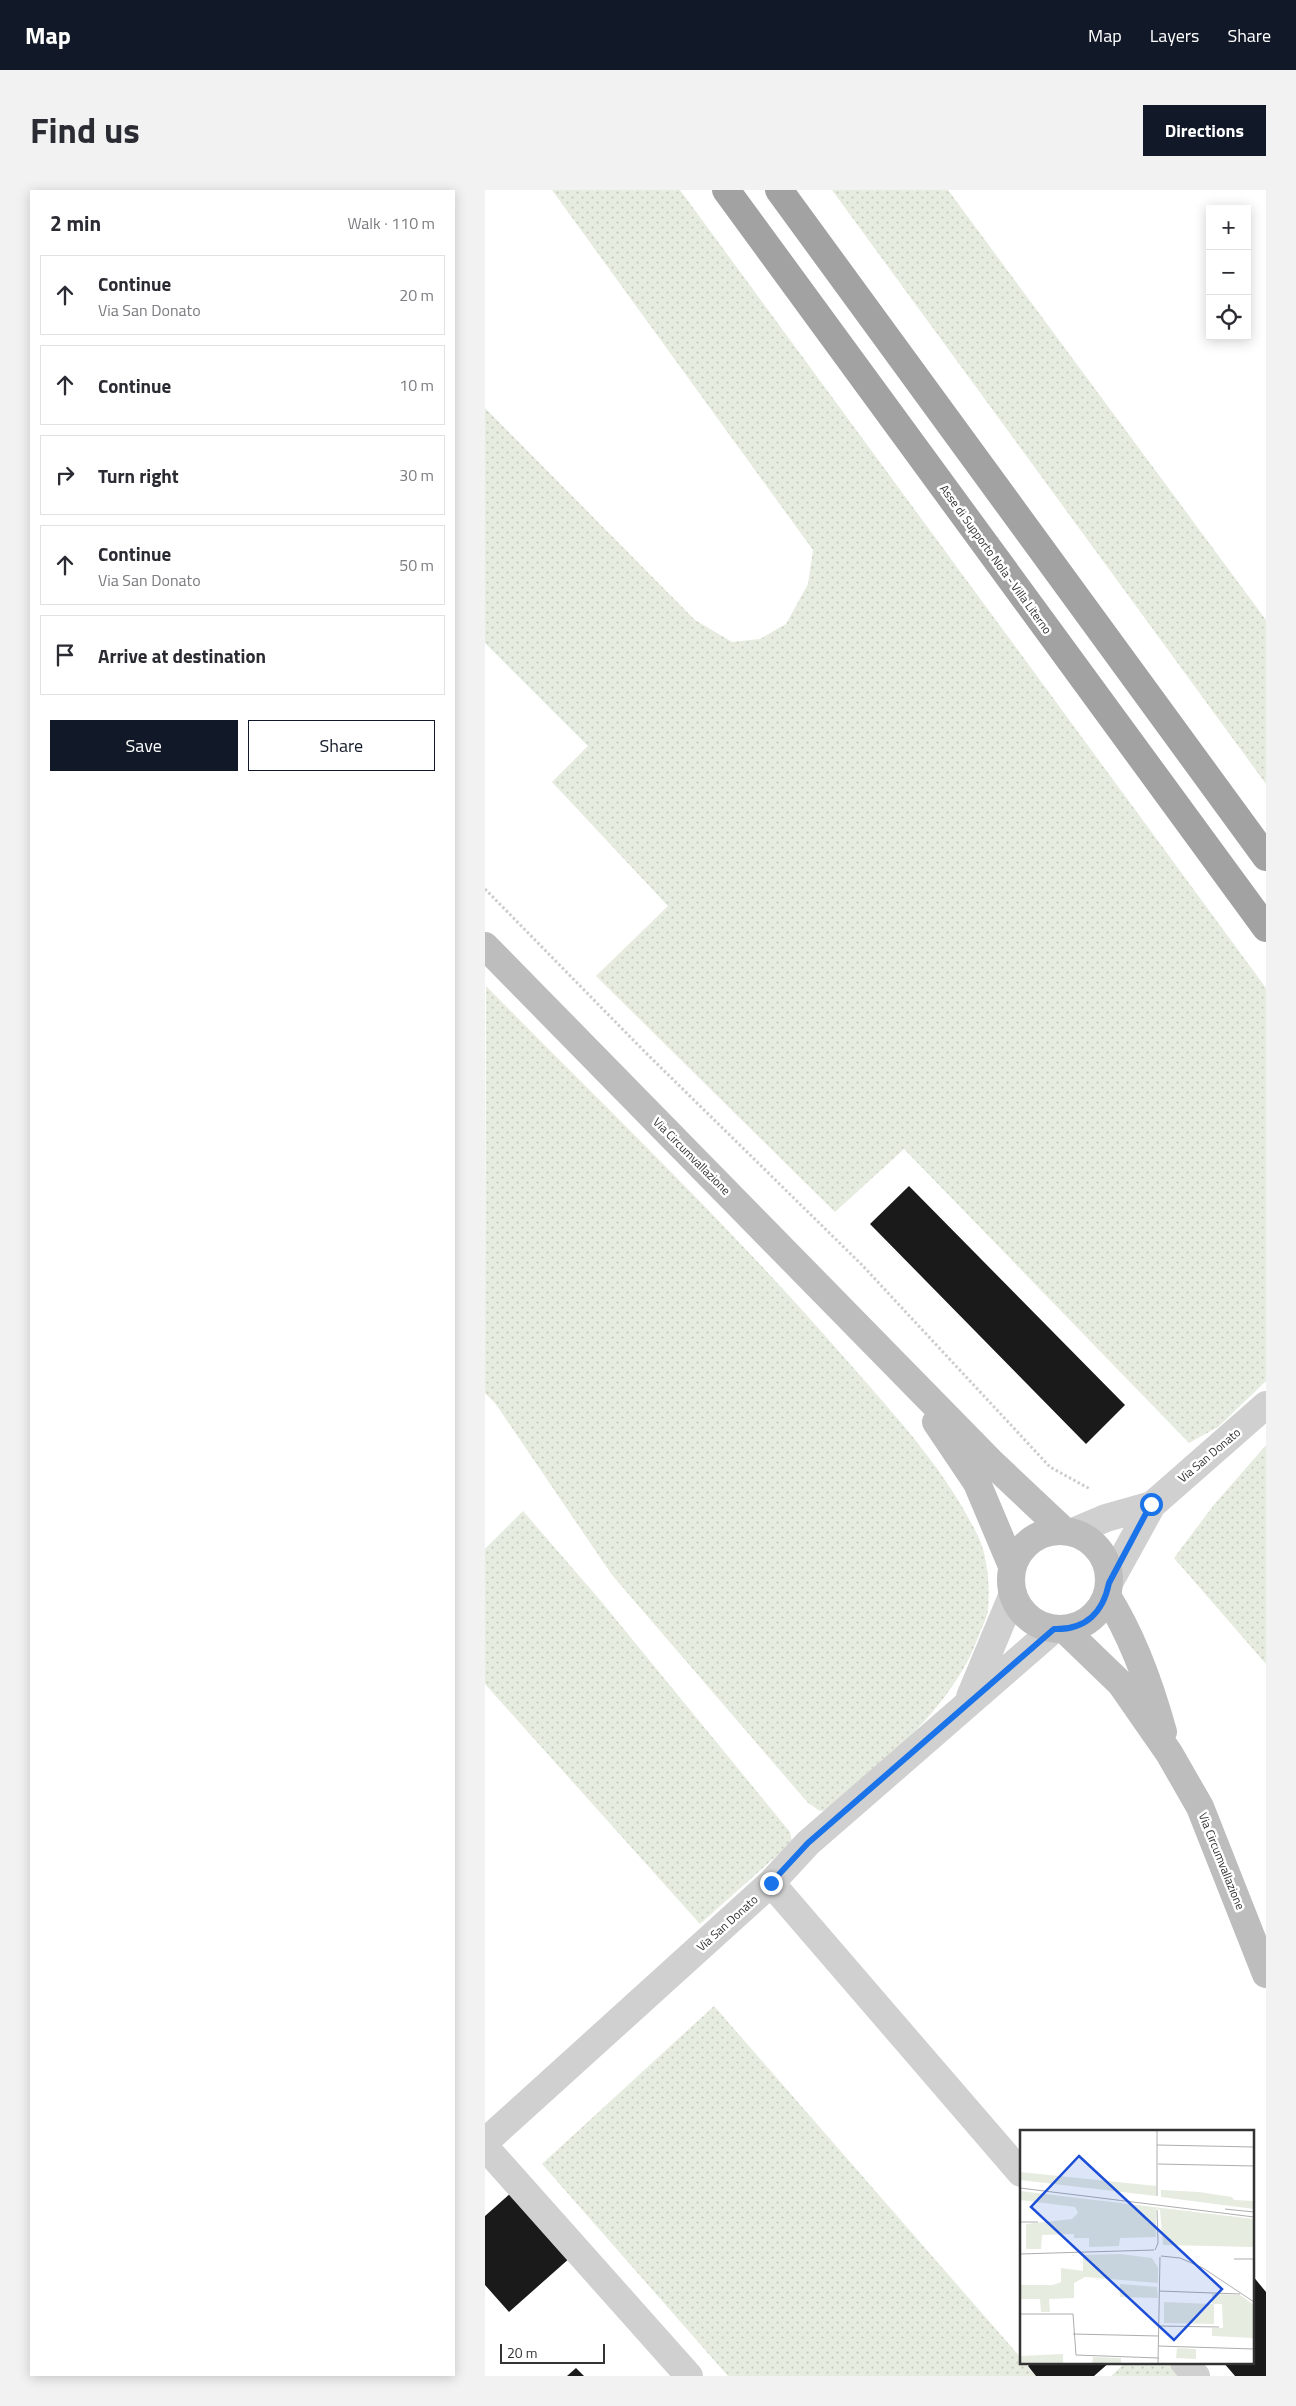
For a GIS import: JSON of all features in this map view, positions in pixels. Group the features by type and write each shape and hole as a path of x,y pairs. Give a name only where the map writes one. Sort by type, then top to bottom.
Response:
{"highway":[{"name":"Asse di Supporto Nola - Villa Literno","path":"726,190 1266,928"},
{"path":"779,190 1266,857"}],"main road":[{"name":"Via Circumvallazione","path":"485,946 900,1366"},
{"path":"900,1366 993,1464 1068,1531 1091,1542 1102,1554 1108,1568 1108,1590 1100,1609 1090,1620 1078,1626 1059,1629 1040,1625 1028,1618 1019,1607 1013,1594 1010,1580 1012,1566 1019,1551 1031,1539 1046,1532 1068,1531"},
{"path":"900,1366 977,1483 1012,1566"},
{"path":"1108,1590 1155,1704 1169,1752"},
{"path":"1059,1629 1121,1684 1169,1752"},
{"name":"Via Circumvallazione","path":"1169,1752 1200,1807 1266,1974"}],"street":[{"name":"Via San Donato","path":"1108,1590 1151,1504 1266,1405"},
{"name":"Via San Donato","path":"1068,1531 1151,1504"},
{"path":"967,1703 1013,1594"},
{"name":"Via San Donato","path":"485,2142 771,1883 808,1843 967,1703 1059,1629"},
{"path":"771,1883 1020,2172"},
{"path":"485,2147 689,2376"},
{"path":"1186,2364 1196,2376"}],"path":[{"path":"485,889 651,1057 863,1265 1050,1467 1088,1489 1095,1490"}],"shaded area":[{"path":"552,190 680,190 1266,988 1266,1381 1218,1427 1189,1443 904,1149 835,1212 596,976 668,906 552,782 588,746 485,643 485,408 695,620 732,642 760,639 786,624 808,584 813,550"},
{"path":"832,190 948,190 1266,620 1266,784"},
{"path":"486,986 712,1214 799,1307 916,1441 950,1487 978,1536 984,1553 987,1572 988,1610 967,1661 935,1709 915,1731 830,1810 820,1811 808,1803 612,1575 495,1403 485,1393"},
{"path":"1266,1445 1266,1664 1174,1558 1213,1506"},
{"path":"523,1511 600,1600 790,1832 792,1842 700,1924 485,1684 485,1549"},
{"path":"714,2006 1020,2357 1020,2364 1026,2364 1036,2376 728,2376 542,2164"},
{"path":"1124,2364 1172,2364 1182,2376 1111,2376"}],"building":[{"path":"909,1186 1125,1405 1086,1444 870,1224"},
{"path":"512,2192 571,2257 509,2312 485,2285 485,2216"},
{"path":"1253,2276 1266,2292 1266,2376 1235,2376 1225,2364 1253,2364"},
{"path":"1030,2364 1108,2364 1094,2376 1036,2376 1028,2366"},
{"path":"576,2368 584,2376 567,2376"}],"route":[{"path":"771,1883 808,1843 1054,1629 1078,1626 1090,1620 1100,1609 1107,1596 1109,1583 1134,1540 1151,1504"}]}
